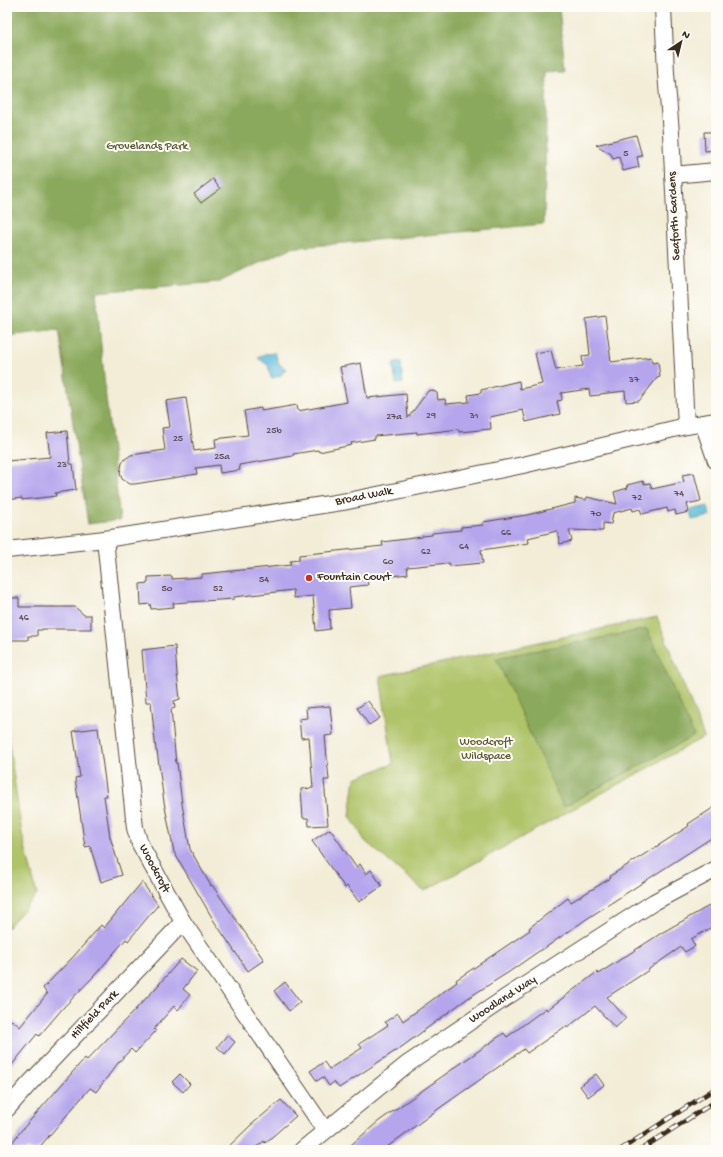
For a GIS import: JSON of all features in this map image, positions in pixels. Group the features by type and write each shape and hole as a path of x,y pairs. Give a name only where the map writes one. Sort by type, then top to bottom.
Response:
{"street":[{"name":"Seaforth Gardens","path":"663,7 686,426"},
{"path":"673,175 716,171"},
{"path":"709,422 716,461"},
{"name":"Broad Walk","path":"7,550 105,539 348,501 523,465 686,426 709,422"},
{"name":"Woodcroft","path":"105,539 135,828 140,844 183,922 325,1130"},
{"name":"Woodland Way","path":"302,1150 406,1065 508,996 654,902 716,869"},
{"name":"Hillfield Park","path":"7,1109 183,922"}],"green space":[{"name":"Grovelands Park","path":"7,7 559,7 565,70 547,71 544,224 291,248 219,282 96,292 120,520 88,524 59,330 7,336"},
{"name":"Woodcroft Wildspace","path":"657,617 704,737 424,891 365,841 350,816 355,778 393,764 380,676"},
{"path":"647,629 694,736 563,807 496,658"},
{"path":"7,730 22,834 37,895 7,928"}],"water":[{"path":"275,353 279,364 286,369 280,376 271,378 268,365 258,358 264,354"},
{"path":"401,362 403,383 396,384 393,363"},
{"path":"708,506 710,516 692,520 690,510"}],"building":[{"path":"704,132 716,132 716,150 705,151"},
{"path":"636,135 642,156 637,157 639,167 623,171 619,157 613,159 611,154 596,145"},
{"path":"213,179 220,189 201,203 194,194"},
{"path":"605,316 611,362 651,357 652,363 658,362 660,377 657,378 639,401 626,402 625,391 590,396 589,389 561,393 562,400 557,401 560,414 526,422 523,410 490,417 491,429 459,432 459,429 417,434 417,432 375,436 375,439 351,443 352,445 319,452 318,450 293,454 293,456 239,465 240,470 220,473 219,465 196,468 197,474 135,484 130,484 122,479 120,473 122,463 131,455 165,450 162,428 170,427 166,401 186,398 194,451 216,448 215,439 248,435 244,411 261,408 261,411 297,405 298,411 347,402 340,367 361,363 367,398 406,394 408,418 428,391 432,390 437,393 438,400 445,399 446,404 469,402 468,395 481,393 481,390 519,381 520,389 542,384 535,353 551,350 556,370 583,366 582,356 590,355 586,319"},
{"path":"67,431 70,464 73,464 76,490 55,493 56,496 22,500 22,498 7,500 7,461 50,457 47,433"},
{"path":"694,473 701,501 687,504 689,512 676,515 675,510 668,512 667,508 642,514 640,509 633,511 632,508 613,513 611,524 603,523 603,531 569,530 572,541 560,544 557,531 528,538 529,543 481,550 483,563 449,566 449,563 407,567 408,574 367,579 368,585 349,587 351,608 329,610 330,629 316,631 313,596 294,598 293,590 234,597 234,599 173,603 174,607 151,609 150,604 141,605 140,584 148,583 148,577 172,576 172,579 202,577 202,574 291,565 290,561 299,560 299,555 383,546 382,542 422,537 432,535 432,533 461,530 461,527 483,525 483,522 527,515 575,503 575,498 586,500 587,497 617,504 614,492 628,488 627,485 643,481 644,484 650,483 652,489 684,482 682,475"},
{"path":"7,598 19,598 19,607 75,607 84,615 91,615 91,629 42,629 37,630 37,636 28,636 28,640 7,640"},
{"path":"175,646 180,699 174,701 175,708 171,709 176,764 177,763 190,849 211,886 212,885 264,960 248,971 214,921 174,852 156,751 151,702 146,702 142,650"},
{"path":"368,701 380,718 369,725 357,708"},
{"path":"330,706 333,735 325,736 329,780 324,780 328,825 309,826 308,818 303,818 301,789 313,788 309,737 301,738 299,719 307,718 306,708"},
{"path":"98,728 107,796 104,796 110,837 122,875 101,882 90,846 85,847 75,778 80,777 73,731"},
{"path":"716,806 716,835 468,998 403,1046 339,1088 334,1082 329,1086 323,1077 317,1081 310,1071 324,1062 329,1069 362,1048 359,1044 388,1025 385,1022 398,1013 403,1021 457,982 456,980 530,930 529,928 568,898 571,902 611,878 610,876 689,826 688,824"},
{"path":"330,829 356,867 360,864 366,874 371,870 382,886 359,902 347,886 345,888 312,841"},
{"path":"142,882 158,905 128,941 126,939 39,1036 37,1034 7,1071 7,1026 12,1020 20,1027 47,994 43,988 101,925 104,928"},
{"path":"716,902 716,925 691,939 695,946 685,952 681,947 607,997 626,1018 615,1028 595,1006 567,1028 566,1026 527,1053 524,1049 383,1150 345,1150 379,1121 504,1033 507,1037 546,1008 547,1010 597,972 598,974 663,932"},
{"path":"181,959 197,971 183,989 190,995 178,1010 174,1006 154,1029 156,1031 135,1053 131,1049 118,1063 96,1092 90,1088 37,1150 7,1150 20,1132 85,1058 87,1060 154,990"},
{"path":"285,982 300,1002 289,1011 274,991"},
{"path":"227,1035 235,1042 225,1054 217,1047"},
{"path":"180,1074 190,1084 183,1092 172,1082"},
{"path":"596,1074 604,1085 588,1097 580,1086"},
{"path":"281,1100 296,1116 265,1143 264,1141 253,1150 225,1150 251,1125"}],"railway":[{"path":"620,1150 716,1088"},
{"path":"640,1150 716,1101"}],"place":[{"name":"Fountain Court","path":"309,578"}]}
